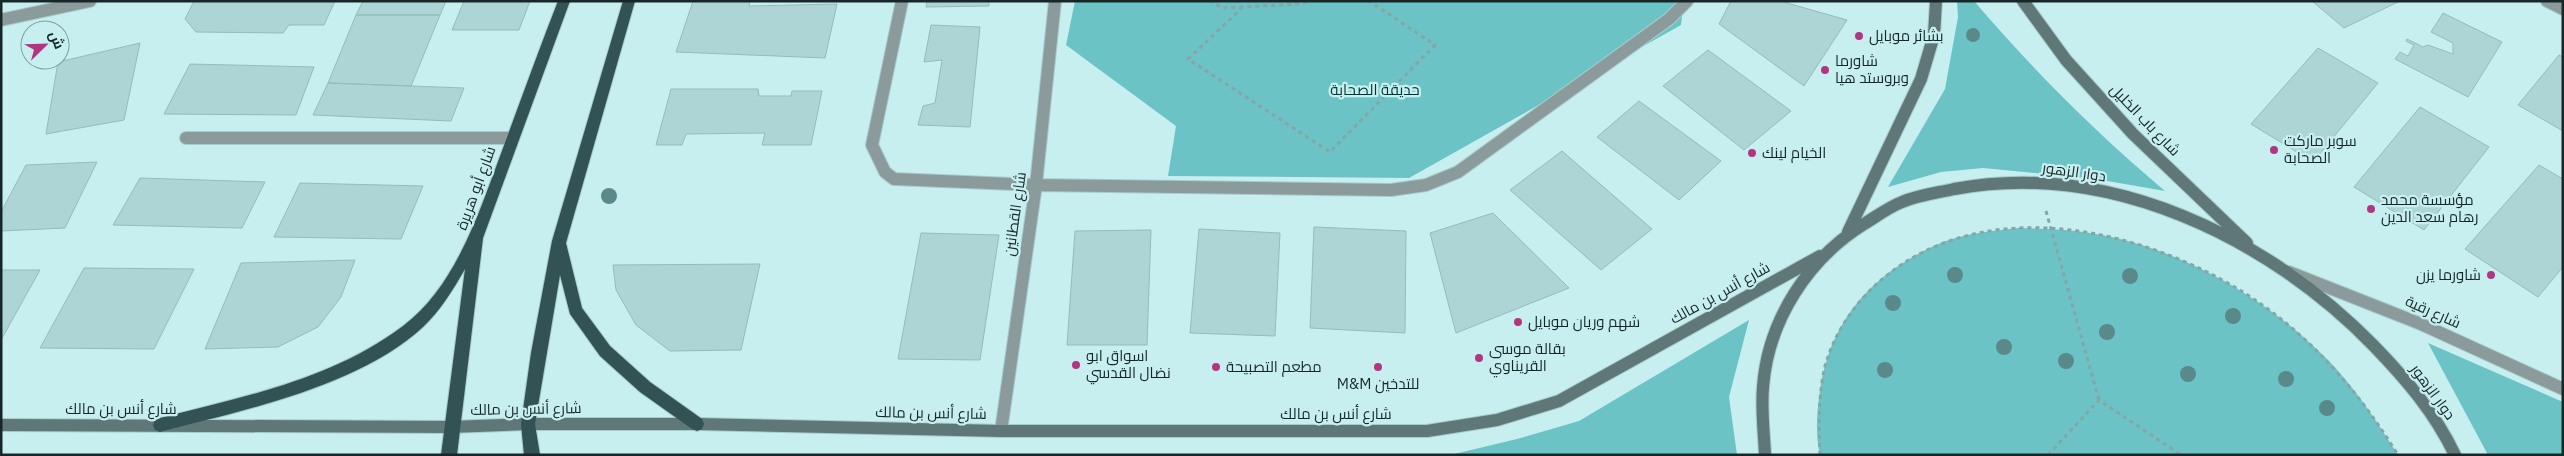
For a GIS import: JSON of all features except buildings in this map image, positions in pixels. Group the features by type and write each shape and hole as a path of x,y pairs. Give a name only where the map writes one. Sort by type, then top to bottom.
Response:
{"highway":[{"name":"شارع أبو هريرة","path":"449,455 476,238 564,1"},
{"path":"532,455 528,424 538,353 559,241 629,1"},
{"path":"160,425 300,387 370,354 409,330 441,296 476,238"},
{"path":"559,241 574,310 605,351 645,387 697,424"}],"main road":[{"path":"1848,232 1921,79 1934,35 1936,1"},
{"name":"شارع باب الخليل","path":"2024,1 2066,60 2133,134 2256,251"},
{"name":"دوار الزهور","path":"1765,455 1764,378 1783,311 1820,256 1848,232 1903,202 1966,185 2036,182 2108,192 2183,216 2256,251 2287,271 2350,321 2406,379 2456,455"},
{"name":"شارع أنس بن مالك","path":"1,425 451,427 528,424 697,424 1001,431 1427,430 1497,420 1559,401 1820,256"}],"street":[{"path":"1,20 90,1"},
{"path":"902,1 872,146 885,172 894,179 1036,185 1391,190 1420,187 1437,182 1458,172 1670,19 1687,1"},
{"name":"شارع القطانين","path":"1001,431 1036,185 1055,1"},
{"path":"2547,1 2563,9"},
{"path":"186,138 513,138"},
{"name":"شارع رقية","path":"2287,271 2421,324 2563,389"}],"path":[{"path":"1209,1 1223,8 1297,4 1312,1"},
{"path":"1243,7 1188,59 1330,152 1435,45 1369,1"},
{"path":"2036,182 2052,228 2099,400 2181,455"},
{"path":"1820,455 1817,411 1823,370 1838,330 1857,301 1881,276 1907,258 1936,244 1985,231 2018,228 2052,228 2107,236 2155,250 2213,276 2243,293 2273,313 2325,358 2370,411 2398,455"},
{"path":"2048,455 2099,400"}],"green space":[{"name":"حديقة الصحابة","path":"1075,1 1684,1 1681,25 1409,178 1168,176 1176,126 1066,45"},
{"path":"1957,1 1974,1 2019,52 2066,100 2114,147 2165,191 2096,179 1983,168 1941,172 1888,187 1945,89 1958,17"},
{"path":"2018,228 2090,233 2154,249 2217,277 2247,294 2301,335 2336,368 2364,404 2398,455 1820,455 1817,439 1817,414 1825,365 1833,342 1844,321 1858,302 1892,270 1936,245 1965,236"},
{"path":"1749,320 1729,397 1737,455 1450,455 1517,439 1579,421"},
{"path":"2428,343 2563,402 2563,455 2488,455"}],"place":[{"name":"بشائر موبايل","path":"1859,36"},
{"name":"شاورما وبروستد هيا","path":"1825,70"},
{"name":"سوبر ماركت الصحابة","path":"2274,150"},
{"name":"الخيام لينك","path":"1752,153"},
{"name":"مؤسسة محمد رهام سعد الدين","path":"2371,209"},
{"name":"شاورما يزن","path":"2491,275"},
{"name":"شهم وريان موبايل","path":"1518,322"},
{"name":"بقالة موسى القريناوي","path":"1479,358"},
{"name":"اسواق ابو نضال القدسي","path":"1076,365"},
{"name":"مطعم التصبيحة","path":"1216,367"},
{"name":"M&M للتدخين","path":"1378,367"}]}
